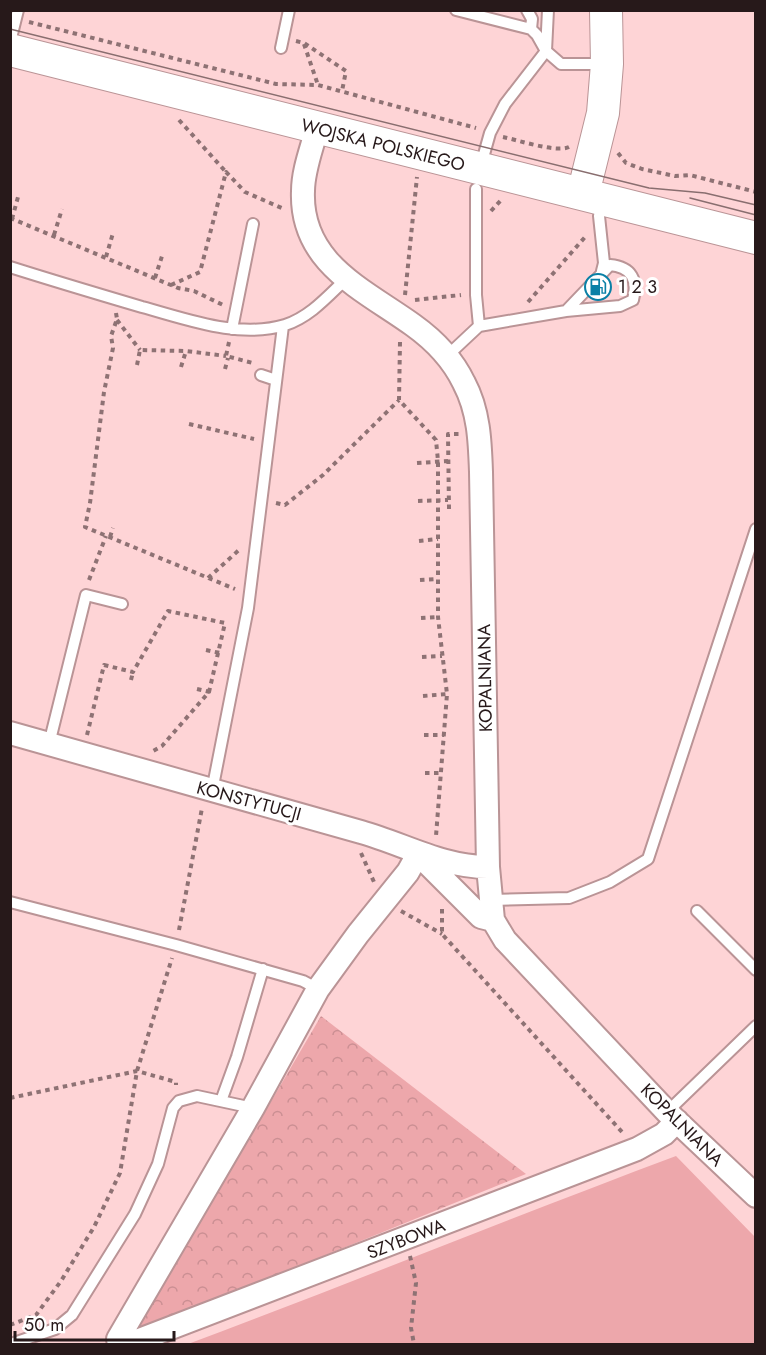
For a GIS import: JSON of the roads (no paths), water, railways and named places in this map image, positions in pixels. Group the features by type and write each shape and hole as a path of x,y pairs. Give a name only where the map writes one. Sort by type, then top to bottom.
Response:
{"main road":[{"path":"593,197 607,64 606,10"},
{"name":"WOJSKA POLSKIEGO","path":"10,50 317,128 478,179 593,197 756,238"}],"street":[{"name":"KOPALNIANA","path":"317,128 304,180 304,216 312,242 333,268 346,279 414,325 447,356 465,384 477,419 480,446 488,867 492,910 505,940 672,1116 756,1196"},
{"name":"KONSTYTUCJI","path":"10,733 388,840 418,854 463,866 488,867"},
{"path":"119,1344 118,1339 253,1108 318,989 358,934 408,872 418,854 481,917 492,910"},
{"name":"SZYBOWA","path":"129,1344 637,1149 664,1134 672,1116"}],"lane":[{"path":"282,43 289,10"},
{"path":"456,10 531,29 546,51 561,64 607,64"},
{"path":"527,10 532,19 531,29"},
{"path":"479,326 478,179 489,132 511,96 546,51 548,10"},
{"path":"10,42 17,15"},
{"path":"593,197 599,216 604,263 602,271"},
{"path":"232,329 254,224"},
{"path":"447,356 479,326 566,311 620,306 633,300 636,287 632,276 621,266 610,265 566,311"},
{"path":"10,267 186,319 246,330 283,326 300,319 346,279"},
{"path":"209,790 250,595 283,326"},
{"path":"261,375 276,380"},
{"path":"492,910 570,898 610,882 648,859 756,529"},
{"path":"50,744 86,595 122,604"},
{"path":"10,902 263,969 303,981 318,989"},
{"path":"697,911 756,970"},
{"path":"221,1101 237,1057 263,969"},
{"path":"672,1116 756,1026"},
{"path":"11,1344 55,1329 72,1316 135,1214 158,1164 173,1108 178,1101 196,1096 253,1108"}],"tram line":[{"path":"10,29 649,188 705,193 756,205"},
{"path":"690,198 756,215"}],"place":[{"name":"1 2 3","path":"598,287"}]}
